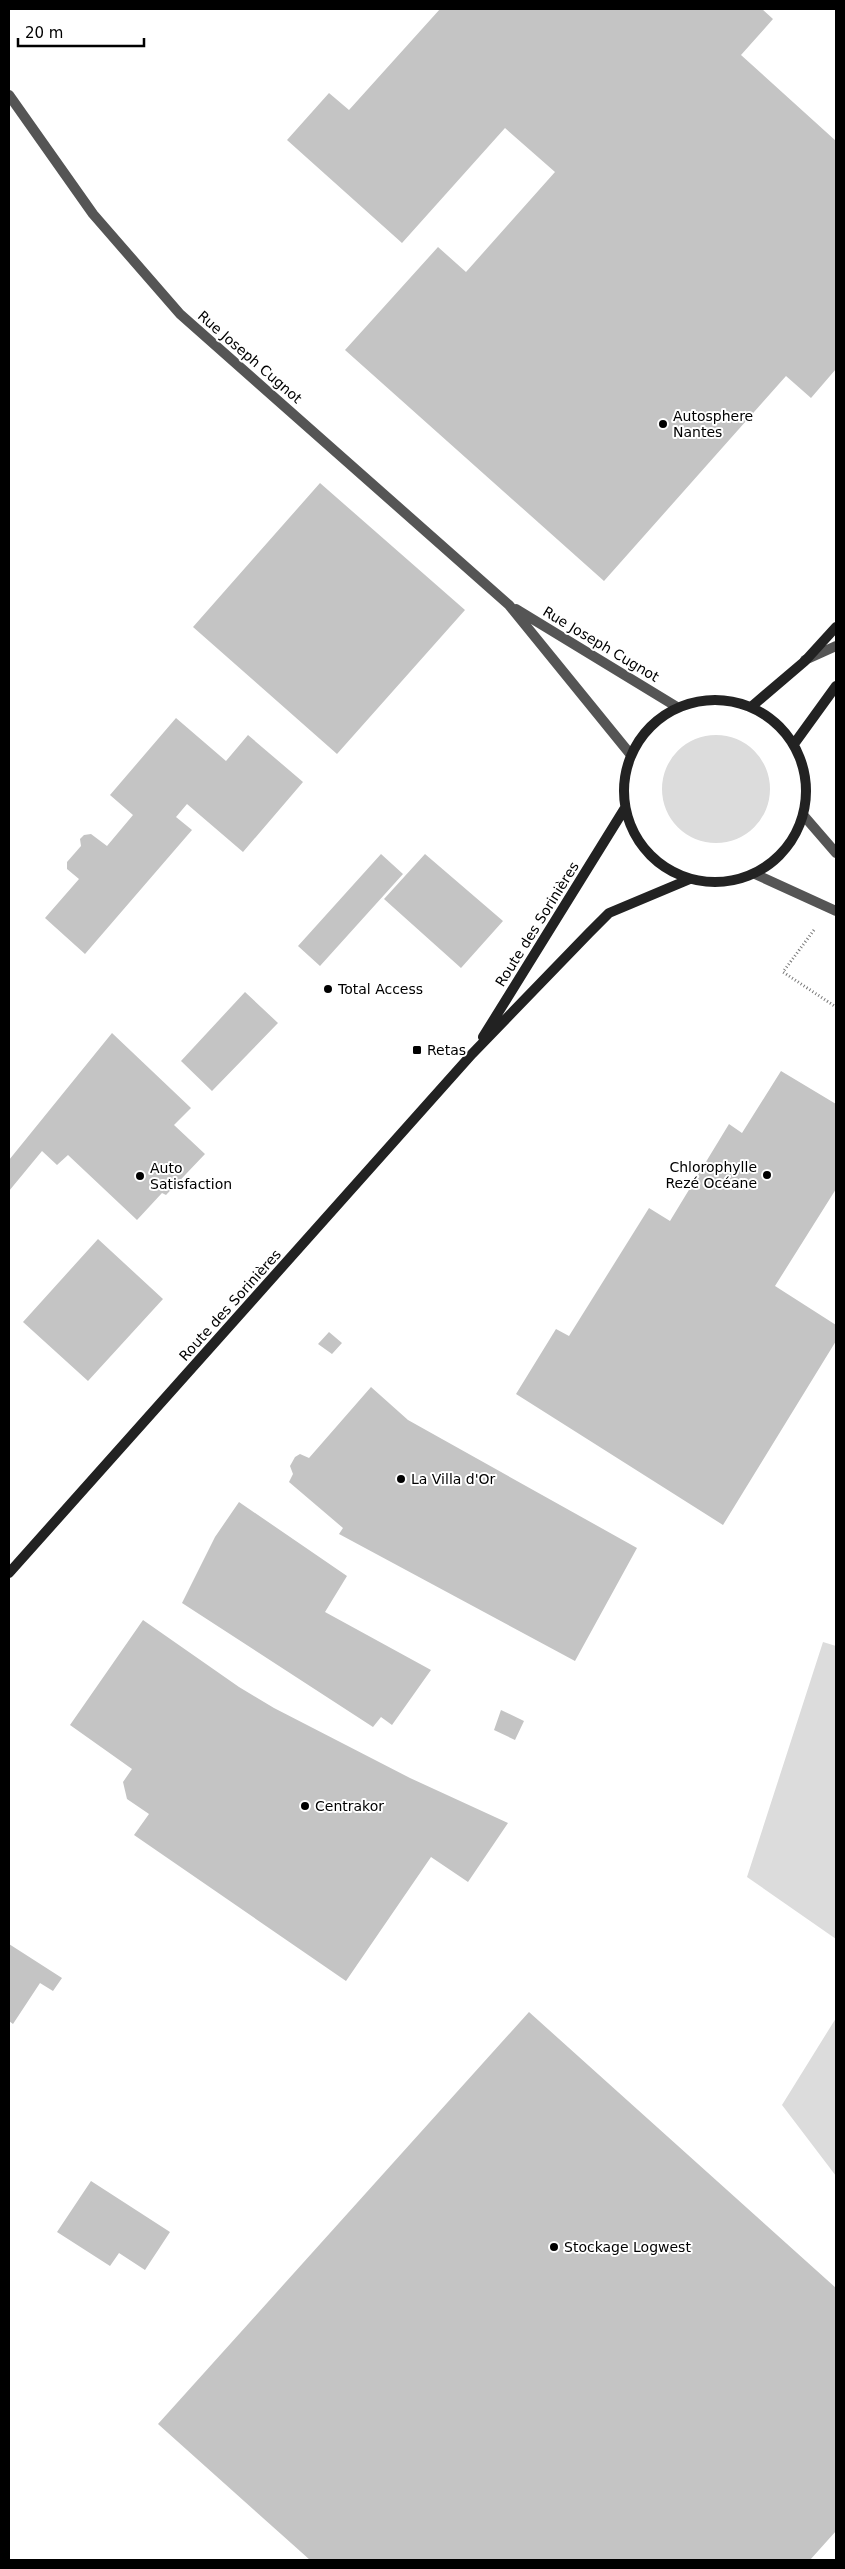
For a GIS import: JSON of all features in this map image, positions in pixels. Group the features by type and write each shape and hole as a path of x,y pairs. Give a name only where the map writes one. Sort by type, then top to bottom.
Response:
{"main road":[{"path":"751,706 805,660 836,627"},
{"path":"794,744 836,685"},
{"path":"703,700 730,700 751,706 776,722 794,744 803,767 807,791 804,816 788,846 777,859 755,874 734,881 712,883 690,879 667,869 648,853 633,832 625,808 624,780 631,754 642,735 658,719 677,708 703,700"},
{"name":"Route des Sorinières","path":"472,1054 625,808"},
{"name":"Route des Sorinières","path":"9,1573 472,1054 610,913 690,879"}],"street":[{"name":"Rue Joseph Cugnot","path":"9,95 93,214 180,314 509,604 631,754"},
{"name":"Rue Joseph Cugnot","path":"509,604 677,708"},
{"path":"805,660 836,646"},
{"path":"804,816 836,852"},
{"path":"755,874 833,910"}],"path":[{"path":"833,910 783,972 836,1007"}],"shaded area":[{"path":"716,735 726,736 746,744 754,751 761,759 769,779 769,799 761,819 754,827 746,834 726,842 716,843 706,842 686,834 678,827 671,819 663,799 662,789 663,779 671,759 678,751 686,744 706,736"},
{"path":"823,1642 836,1646 836,1939 747,1877"},
{"path":"836,2018 836,2176 782,2105"}],"building":[{"path":"440,9 762,9 773,19 741,55 836,141 836,369 811,398 786,376 604,581 345,350 438,247 466,272 555,172 505,128 402,243 287,140 329,93 349,110"},
{"path":"320,483 465,610 337,754 193,627"},
{"path":"176,718 226,761 248,735 303,782 243,852 187,804 176,817 192,830 85,954 45,918 79,879 67,869 67,862 81,846 80,839 84,835 91,834 107,846 133,815 110,795"},
{"path":"381,854 403,874 320,966 298,946"},
{"path":"425,854 503,921 461,968 384,899"},
{"path":"245,992 278,1023 212,1091 181,1061"},
{"path":"112,1033 191,1108 174,1125 205,1154 166,1195 162,1193 137,1220 68,1155 57,1165 42,1151 9,1191 9,1160"},
{"path":"781,1071 836,1104 836,1189 775,1286 836,1325 836,1341 723,1525 516,1394 556,1329 569,1336 649,1208 670,1221 729,1124 742,1133"},
{"path":"98,1239 163,1299 88,1381 23,1322"},
{"path":"329,1332 342,1343 332,1354 318,1344"},
{"path":"371,1387 408,1420 637,1548 575,1661 339,1534 343,1528 289,1482 293,1474 290,1466 295,1457 300,1454 309,1458"},
{"path":"239,1502 347,1576 325,1612 431,1670 392,1725 381,1717 373,1727 182,1603 215,1537"},
{"name":"Centrakor","path":"143,1620 239,1687 274,1708 410,1778 508,1823 468,1882 431,1857 346,1981 134,1835 149,1814 127,1799 123,1782 132,1769 70,1725"},
{"path":"501,1710 524,1721 515,1740 494,1730"},
{"path":"9,1944 62,1978 53,1991 40,1983 13,2024 9,2021"},
{"name":"Stockage Logwest","path":"529,2012 836,2288 836,2531 810,2560 310,2560 158,2424"},
{"path":"91,2181 170,2232 145,2270 119,2253 110,2266 57,2232"}],"place":[{"name":"Autosphere Nantes","path":"663,424"},
{"name":"Total Access","path":"328,989"},
{"name":"Retas","path":"417,1050"},
{"name":"Chlorophylle Rezé Océane","path":"767,1175"},
{"name":"Auto Satisfaction","path":"140,1176"},
{"name":"La Villa d'Or","path":"401,1479"},
{"name":"Centrakor","path":"305,1806"},
{"name":"Stockage Logwest","path":"554,2247"}]}
